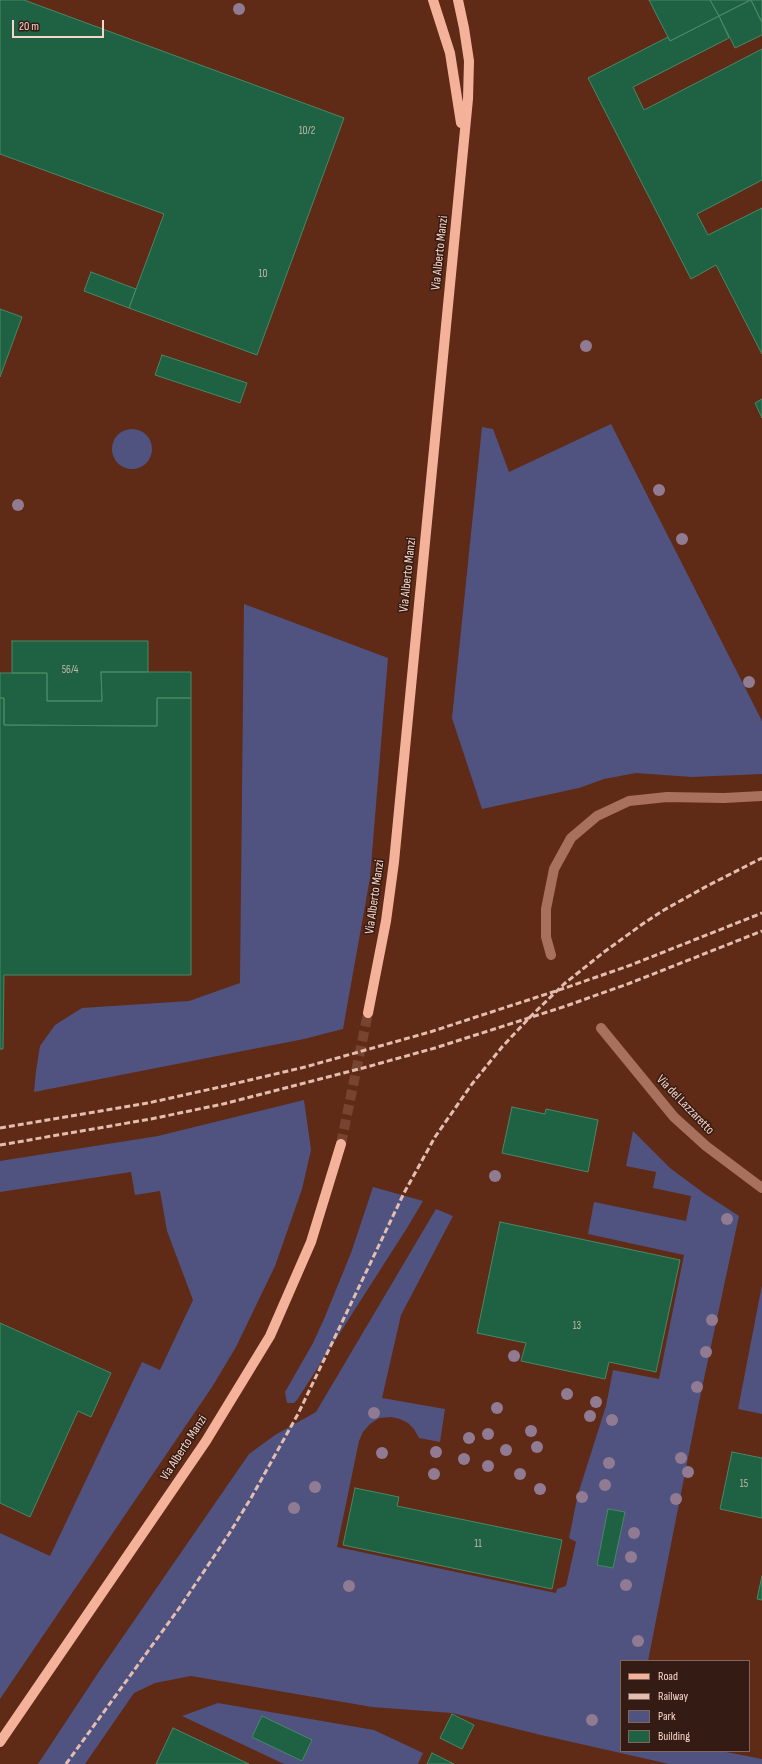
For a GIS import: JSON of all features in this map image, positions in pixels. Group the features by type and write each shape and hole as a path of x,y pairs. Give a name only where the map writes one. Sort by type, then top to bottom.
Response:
{"main road":[{"name":"Via Alberto Manzi","path":"433,0 450,53 463,139"},
{"name":"Via Alberto Manzi","path":"368,1013 386,921 394,862 469,76 465,33 458,0"},
{"name":"Via Alberto Manzi","path":"0,1742 206,1441 270,1336 311,1242 341,1144"}],"street":[{"path":"551,955 546,937 546,909 554,869 571,838 597,816 629,801 667,797 724,798 762,796"},
{"name":"Via del Lazzaretto","path":"601,1028 674,1117 706,1146 762,1188"}],"green space":[{"path":"611,424 762,721 762,774 692,777 636,773 604,779 579,788 482,809 452,718 482,427 493,429 509,472"},
{"path":"136,429 143,432 149,438 152,449 151,457 143,466 136,469 128,469 121,466 113,457 112,445 115,438 124,430"},
{"path":"244,604 388,658 370,878 343,1029 304,1039 34,1092 40,1046 55,1025 82,1008 189,1001 240,983"},
{"path":"304,1100 311,1150 302,1189 275,1266 236,1347 212,1387 0,1699 0,1533 50,1556 142,1362 160,1370 193,1300 167,1231 160,1191 135,1195 131,1172 0,1192 0,1161 158,1136"},
{"path":"633,1131 670,1168 705,1194 739,1216 699,1402 648,1660 620,1660 620,1752 726,1752 762,1759 762,1764 669,1764 452,1713 372,1707 191,1676 155,1683 134,1693 85,1764 38,1764 100,1670 249,1454 275,1435 316,1412 436,1209 453,1216 401,1315 382,1398 445,1409 440,1442 419,1438 414,1429 408,1423 400,1419 391,1417 379,1418 370,1424 363,1432 359,1441 337,1547 556,1593 557,1589 566,1586 576,1542 569,1538 578,1494 606,1406 613,1370 659,1379 684,1255 588,1234 594,1202 686,1221 691,1196 653,1188 656,1172 626,1166"},
{"path":"373,1187 423,1201 297,1400 294,1403 287,1403 285,1392 313,1343 324,1319 351,1253"},
{"path":"762,1285 762,1414 738,1409"},
{"path":"218,1703 374,1730 423,1753 418,1764 284,1764 182,1716"}],"building":[{"path":"0,0 24,0 344,118 257,355 129,308 164,214 0,154"},
{"path":"649,0 710,0 719,16 670,41"},
{"path":"710,0 750,0 719,16"},
{"path":"751,0 762,23 762,35 735,48 719,16"},
{"path":"751,0 762,0 762,22"},
{"path":"719,16 729,38 633,87 644,110 762,49 762,180 697,214 708,235 762,208 762,354 716,265 691,279 588,78 668,37 670,41"},
{"path":"91,272 136,289 129,308 84,291"},
{"path":"0,309 22,317 0,377"},
{"path":"162,355 247,383 240,403 155,375"},
{"path":"762,399 762,418 755,403"},
{"path":"12,641 148,641 148,672 101,672 102,701 47,701 47,673 12,673"},
{"path":"101,672 191,672 191,698 157,698 157,726 4,725 4,698 0,698 0,673 47,673 47,701 102,701"},
{"path":"0,698 4,698 4,725 157,726 157,698 191,698 191,975 4,975 3,1049 0,1049"},
{"path":"512,1107 545,1114 546,1109 598,1120 588,1172 502,1153"},
{"path":"500,1222 680,1260 656,1372 609,1362 605,1379 521,1361 526,1343 477,1333"},
{"path":"0,1323 111,1373 91,1417 78,1411 30,1517 0,1503"},
{"path":"732,1452 762,1458 762,1518 720,1509"},
{"path":"355,1488 399,1497 397,1506 562,1540 552,1589 343,1545"},
{"path":"608,1509 625,1512 613,1568 597,1565"},
{"path":"762,1576 762,1600 757,1599"},
{"path":"452,1714 474,1725 462,1749 440,1738"},
{"path":"262,1716 312,1740 302,1761 252,1737"},
{"path":"173,1728 249,1764 156,1764"},
{"path":"432,1753 454,1764 427,1764"}],"tunnel":[{"path":"341,1144 368,1013"}],"railway":[{"path":"66,1764 180,1607 229,1534 251,1498 298,1414 404,1193 435,1137 472,1084 502,1047 531,1016 564,984 604,952 664,910 762,858"},
{"path":"0,1128 148,1103 220,1087 305,1067 430,1032 631,965 762,913"},
{"path":"0,1145 151,1119 223,1104 435,1048 566,1006 633,982 762,931"}]}
